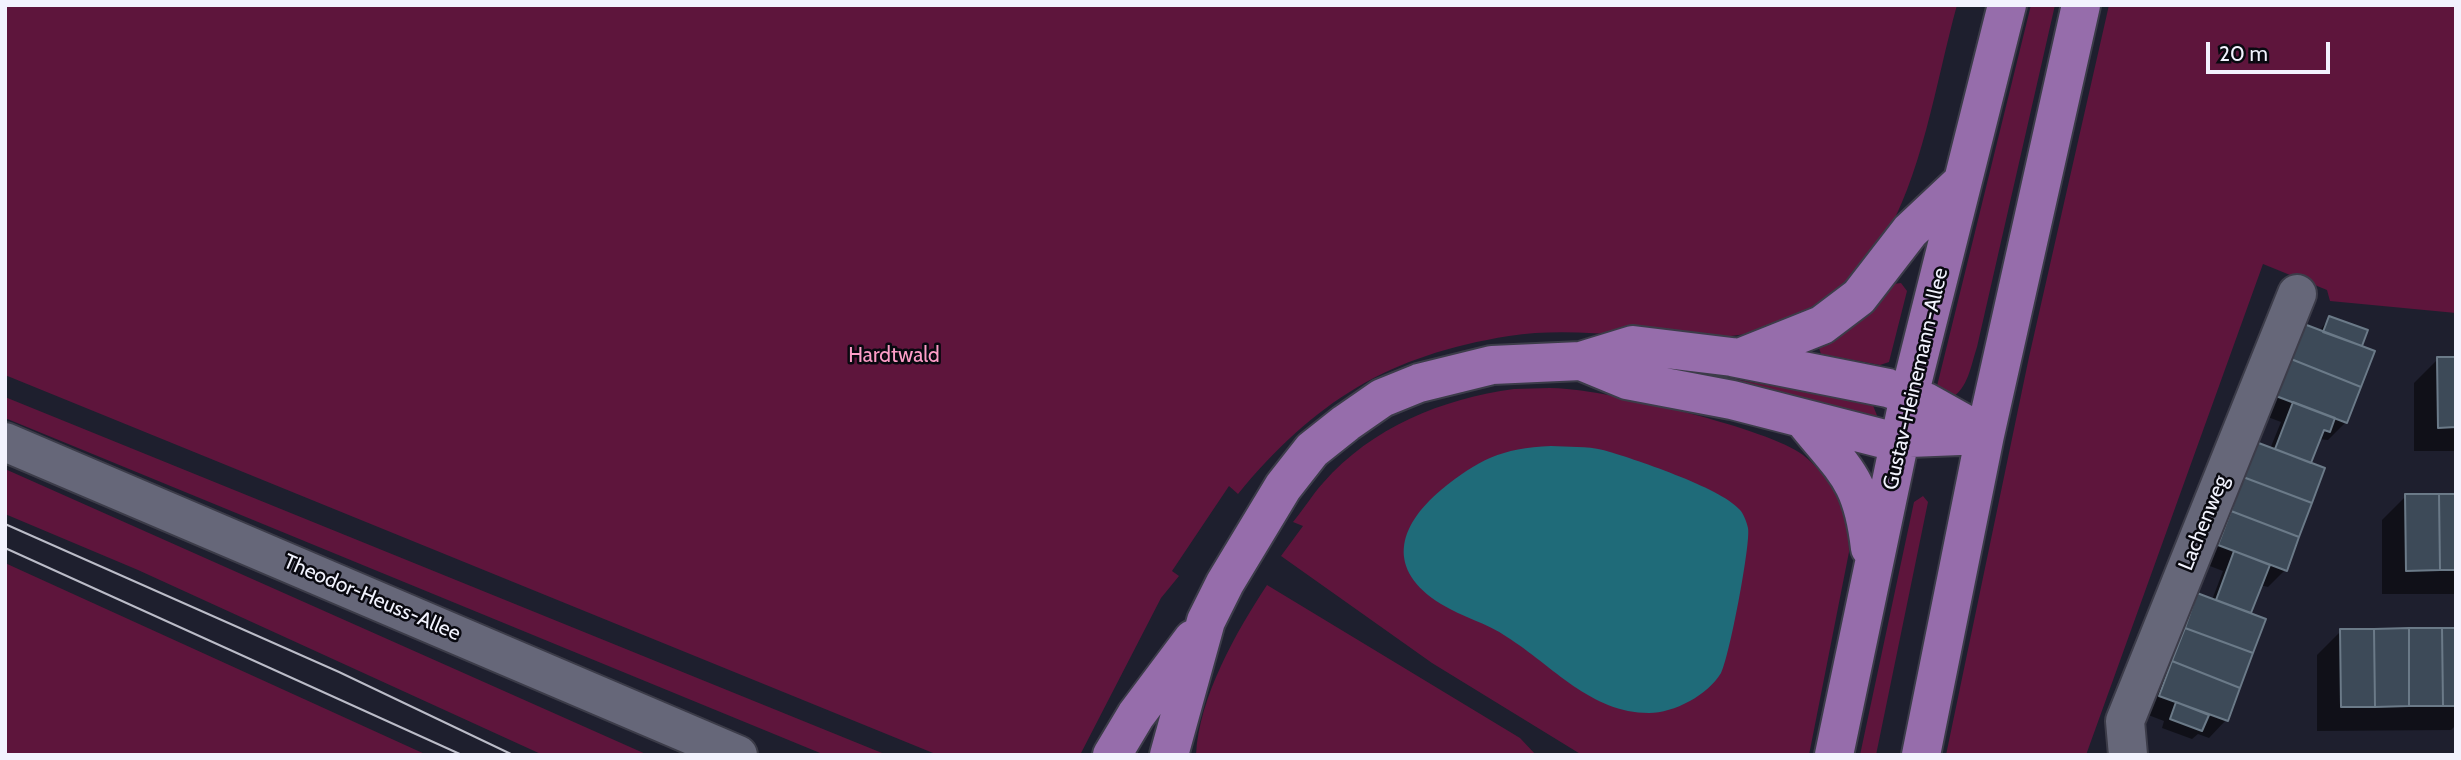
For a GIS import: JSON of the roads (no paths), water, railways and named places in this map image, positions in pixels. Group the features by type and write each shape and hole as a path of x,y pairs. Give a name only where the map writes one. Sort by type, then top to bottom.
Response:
{"main road":[{"name":"Gustav-Heinemann-Allee","path":"1834,755 1909,396 2007,5"},
{"path":"1921,755 1985,435 2081,5"},
{"path":"1740,358 1822,325 1859,297 1910,231 1960,184"},
{"name":"Lachenweg","path":"2128,755 2125,721 2297,294"},
{"path":"1112,755 1136,715 1206,621 1225,583 1283,487 1312,450 1382,398 1419,383 1492,365 1581,362 1633,345 1740,358 1819,372 1909,396 1985,435"},
{"path":"1581,362 1627,380 1732,400 1884,439 1985,435"},
{"path":"1804,420 1839,460 1861,496 1872,574"},
{"name":"Theodor-Heuss-Allee","path":"5,442 738,755"},
{"path":"1169,755 1206,621"}],"water":[{"path":"1533,447 1597,449 1654,467 1714,492 1729,501 1743,515 1748,528 1746,555 1725,663 1721,673 1708,689 1690,701 1669,710 1649,713 1628,711 1591,697 1499,632 1441,604 1423,591 1412,577 1405,563 1404,548 1407,533 1426,504 1467,471 1491,457"}],"tram line":[{"path":"5,524 339,672 513,755"},
{"path":"5,548 462,755"}],"park label":[{"name":"Hardtwald","path":"894,356"}]}
